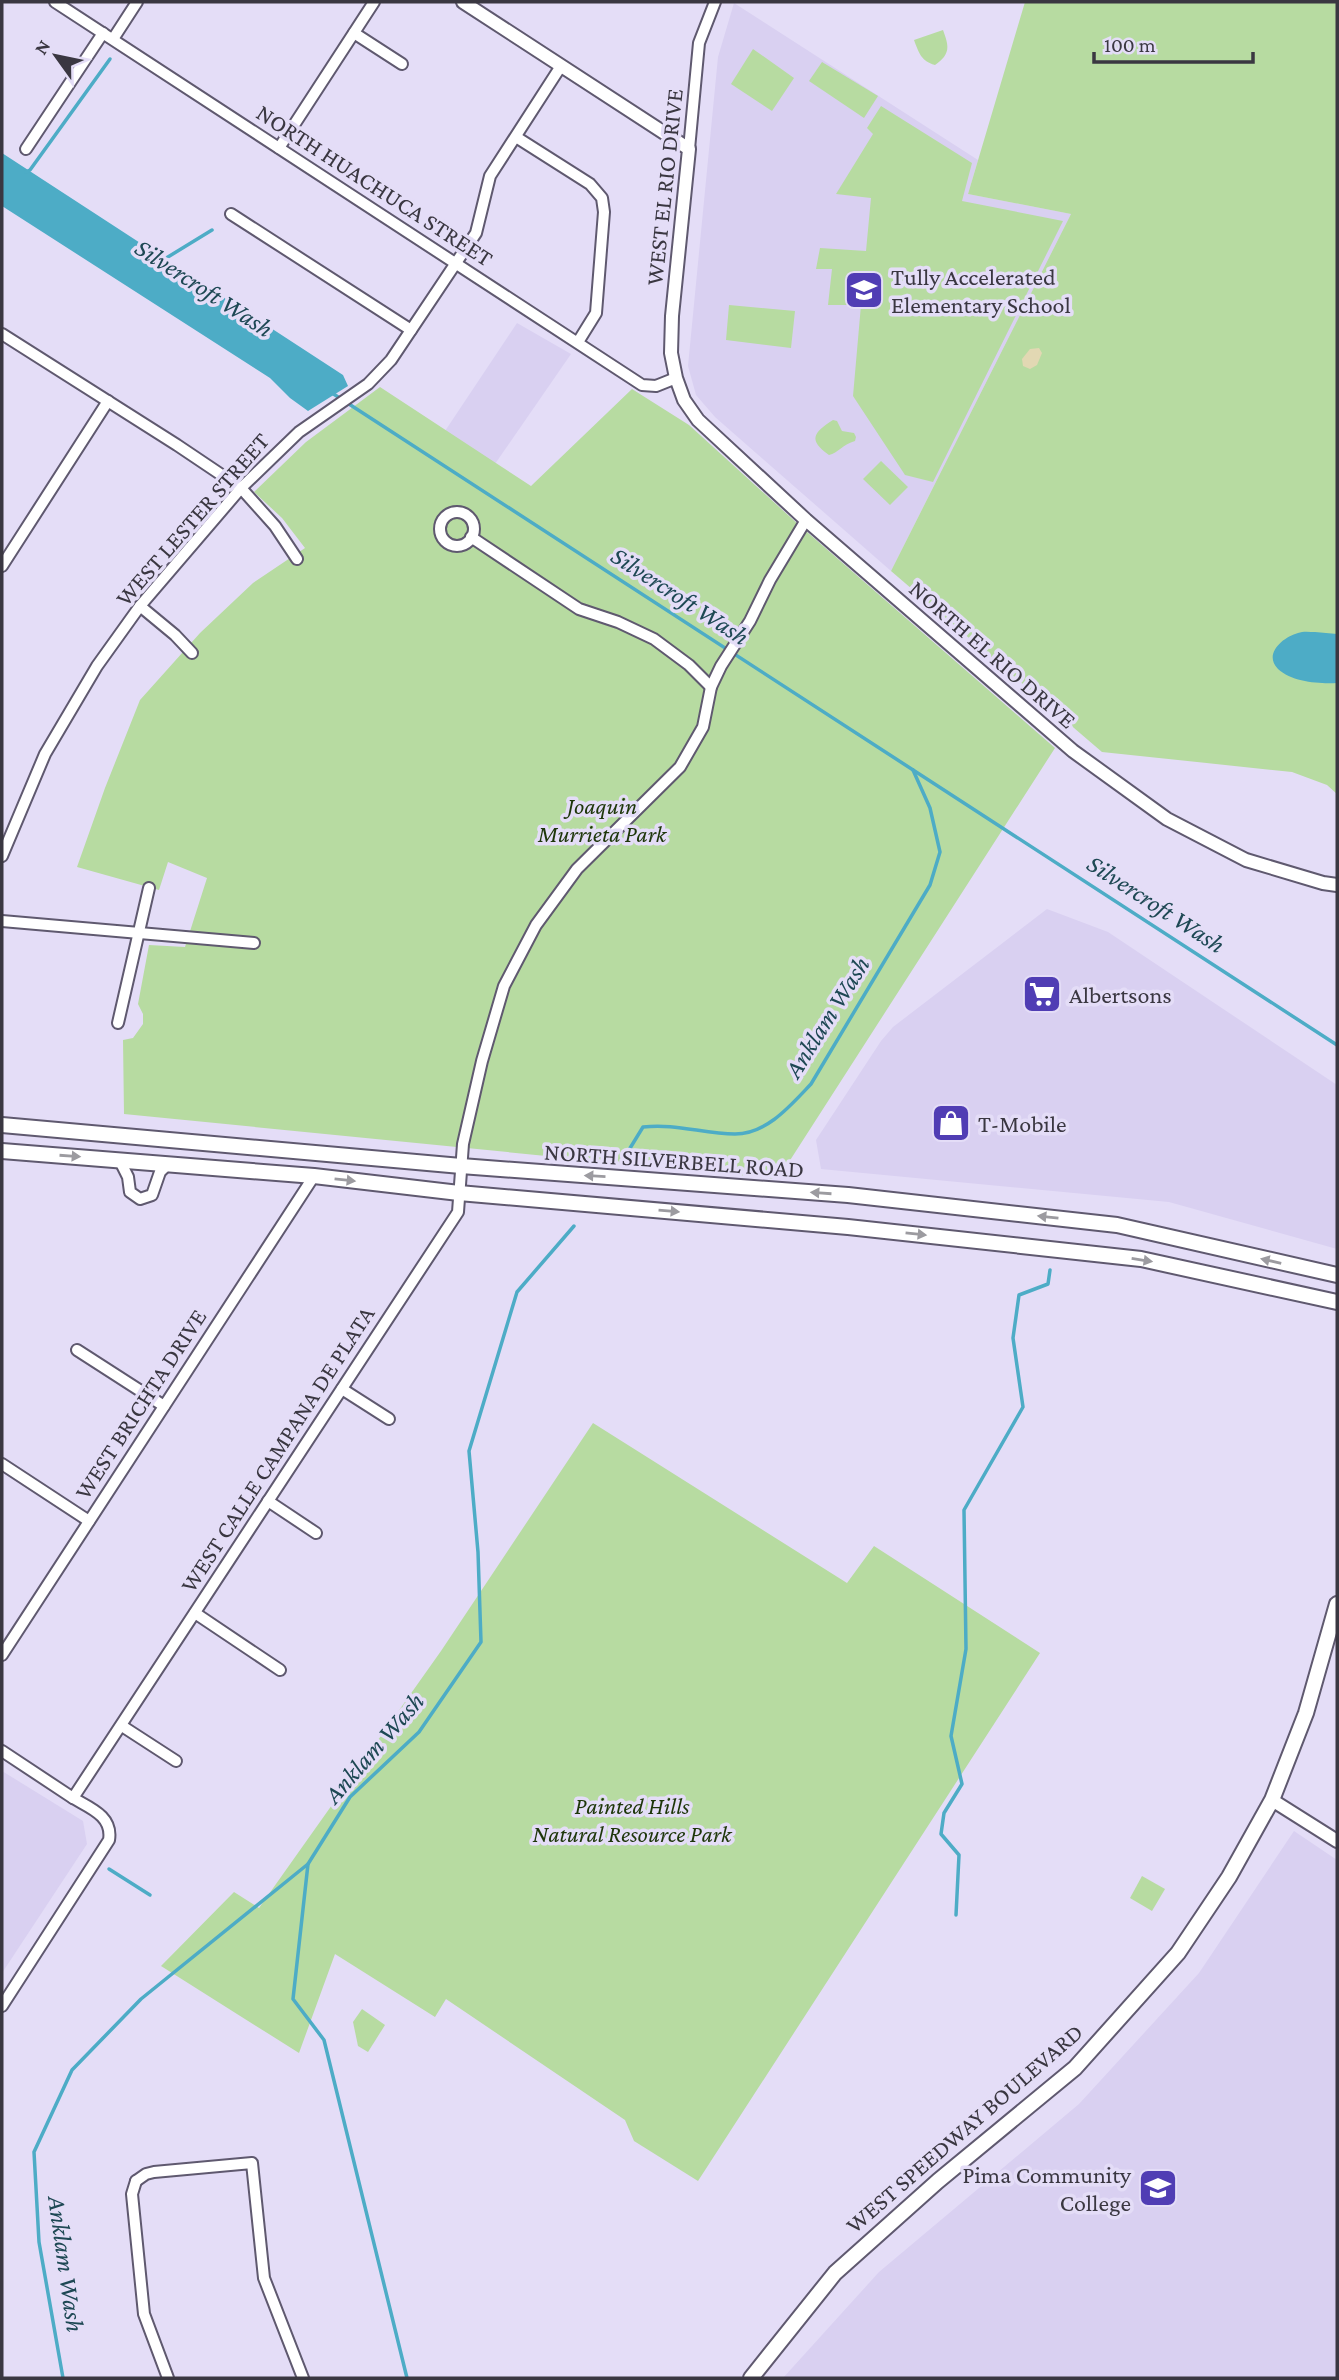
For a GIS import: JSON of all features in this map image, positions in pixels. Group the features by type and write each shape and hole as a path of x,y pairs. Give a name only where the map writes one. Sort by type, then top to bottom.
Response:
{"main road":[{"name":"NORTH SILVERBELL ROAD","path":"2,1125 461,1167 848,1195 1117,1225 1337,1275"},
{"name":"NORTH SILVERBELL ROAD","path":"2,1151 314,1176 459,1193 848,1227 1141,1259 1337,1302"},
{"path":"314,1176 318,1153"},
{"name":"WEST SPEEDWAY BOULEVARD","path":"751,2378 835,2273 938,2181 1075,2068 1178,1953 1229,1877 1272,1800 1306,1713 1337,1604"}],"street":[{"name":"NORTH HUACHUCA STREET","path":"55,2 642,385 656,386 676,378"},
{"path":"26,149 108,36 137,2"},
{"path":"279,148 374,2"},
{"path":"463,2 689,149"},
{"name":"WEST EL RIO DRIVE","path":"676,378 671,353 672,316 699,43 715,2"},
{"path":"354,33 402,64"},
{"name":"WEST LESTER STREET","path":"2,856 45,754 97,666 140,606 241,488 299,432 368,384 391,360 476,233 490,176 561,66"},
{"path":"516,137 590,184 602,198 604,212 596,313 578,342"},
{"path":"231,214 411,330"},
{"path":"2,334 241,488 275,526 298,559"},
{"name":"NORTH EL RIO DRIVE","path":"676,378 684,400 698,420 806,520 1073,751 1167,819 1246,860 1337,885"},
{"path":"2,566 108,401"},
{"name":"WEST CALLE CAMPANA DE PLATA","path":"73,1798 458,1212 463,1144 478,1074 504,986 536,925 577,869 680,767 703,727 711,687 721,666 806,520"},
{"path":"471,537 579,609 618,622 654,639 689,665 711,687"},
{"path":"140,606 192,653"},
{"path":"118,1023 149,888"},
{"path":"2,921 254,943"},
{"path":"119,1159 128,1177 130,1192 140,1199 152,1195 160,1172 169,1163"},
{"name":"WEST BRICHTA DRIVE","path":"2,1655 7,1636 89,1521 314,1176"},
{"path":"77,1350 164,1406"},
{"path":"342,1389 389,1419"},
{"path":"2,1465 89,1521"},
{"path":"268,1501 316,1533"},
{"path":"195,1614 280,1670"},
{"path":"122,1726 176,1761"},
{"path":"2,1751 107,1821 110,1830 109,1840 2,2006"},
{"path":"1272,1800 1337,1841"},
{"path":"167,2378 144,2314 132,2193 133,2178 154,2172 252,2163 264,2278 303,2378"}],"shaded area":[{"name":"Tully Accelerated Elementary School","path":"734,3 978,160 968,194 1071,214 891,571 715,417 696,395 688,366 718,57"},
{"path":"517,323 571,354 495,464 445,431"},
{"path":"1047,909 1108,932 1337,1085 1337,1249 1169,1202 821,1169 816,1140 893,1027"},
{"path":"2,1771 83,1821 87,1844 2,1973"},
{"name":"Pima Community College","path":"1294,1831 1337,1860 1337,2378 783,2378 879,2272 1079,2104 1199,1973"}],"green space":[{"path":"1025,2 1337,2 1337,794 1327,785 1292,772 1102,752 891,571 1071,214 968,194"},
{"path":"943,30 947,49 944,57 935,65 924,59 914,40"},
{"path":"753,49 794,78 772,111 731,84"},
{"path":"822,62 878,96 864,118 809,81"},
{"path":"881,106 972,163 962,201 1063,221 933,482 905,475 853,396 861,305 828,305 832,269 816,269 820,248 866,251 871,198 836,194 873,134 867,128"},
{"path":"729,305 795,311 791,348 726,340"},
{"name":"Joaquin Murrieta Park","path":"380,387 531,486 632,389 689,425 799,525 1055,748 778,1179 124,1114 123,1040 133,1038 143,1024 143,1014 138,1004 149,945 185,947 207,878 168,862 159,890 77,867 140,700 200,633 253,583 305,548 282,518 254,492 306,442"},
{"path":"833,420 837,421 842,431 854,433 856,437 855,441 829,455 818,445 816,437 821,429"},
{"path":"881,461 908,487 890,505 863,479"},
{"name":"Painted Hills Natural Resource Park","path":"593,1423 847,1583 874,1546 1040,1653 698,2181 634,2141 625,2120 446,1999 435,2017 335,1954 299,2053 161,1966 234,1892 259,1908 441,1651"},
{"path":"1142,1876 1165,1889 1152,1911 1130,1898"},
{"path":"362,2009 385,2025 368,2052 358,2046 353,2022"}],"sand":[{"path":"1039,348 1042,353 1037,365 1030,369 1023,366 1022,359 1030,349"}],"water":[{"path":"2,153 343,375 348,386 308,411 270,378 2,206"},
{"path":"1300,632 1337,634 1337,683 1291,677 1274,663 1274,652 1281,642"}],"waterway":[{"path":"26,172 110,59"},
{"path":"163,260 212,230"},
{"name":"Silvercroft Wash","path":"332,393 1337,1045"},
{"name":"Anklam Wash","path":"624,1158 643,1127 667,1126 735,1134 758,1129 778,1117 811,1084 930,885 940,852 930,808 913,770"},
{"name":"Anklam Wash","path":"63,2378 39,2242 34,2152 72,2070 141,1999 308,1864 350,1797 419,1732 481,1642 478,1552 469,1451 517,1292 574,1226"},
{"path":"956,1915 959,1855 941,1834 944,1813 962,1784 951,1736 966,1649 964,1510 1023,1407 1013,1338 1019,1295 1048,1284 1050,1270"},
{"path":"308,1864 293,1999 324,2040 407,2378"},
{"path":"109,1869 150,1895"}],"place":[{"name":"Tully Accelerated Elementary School","path":"864,290"},
{"name":"Albertsons","path":"1042,994"},
{"name":"T-Mobile","path":"951,1123"},
{"name":"Pima Community College","path":"1158,2188"}]}
